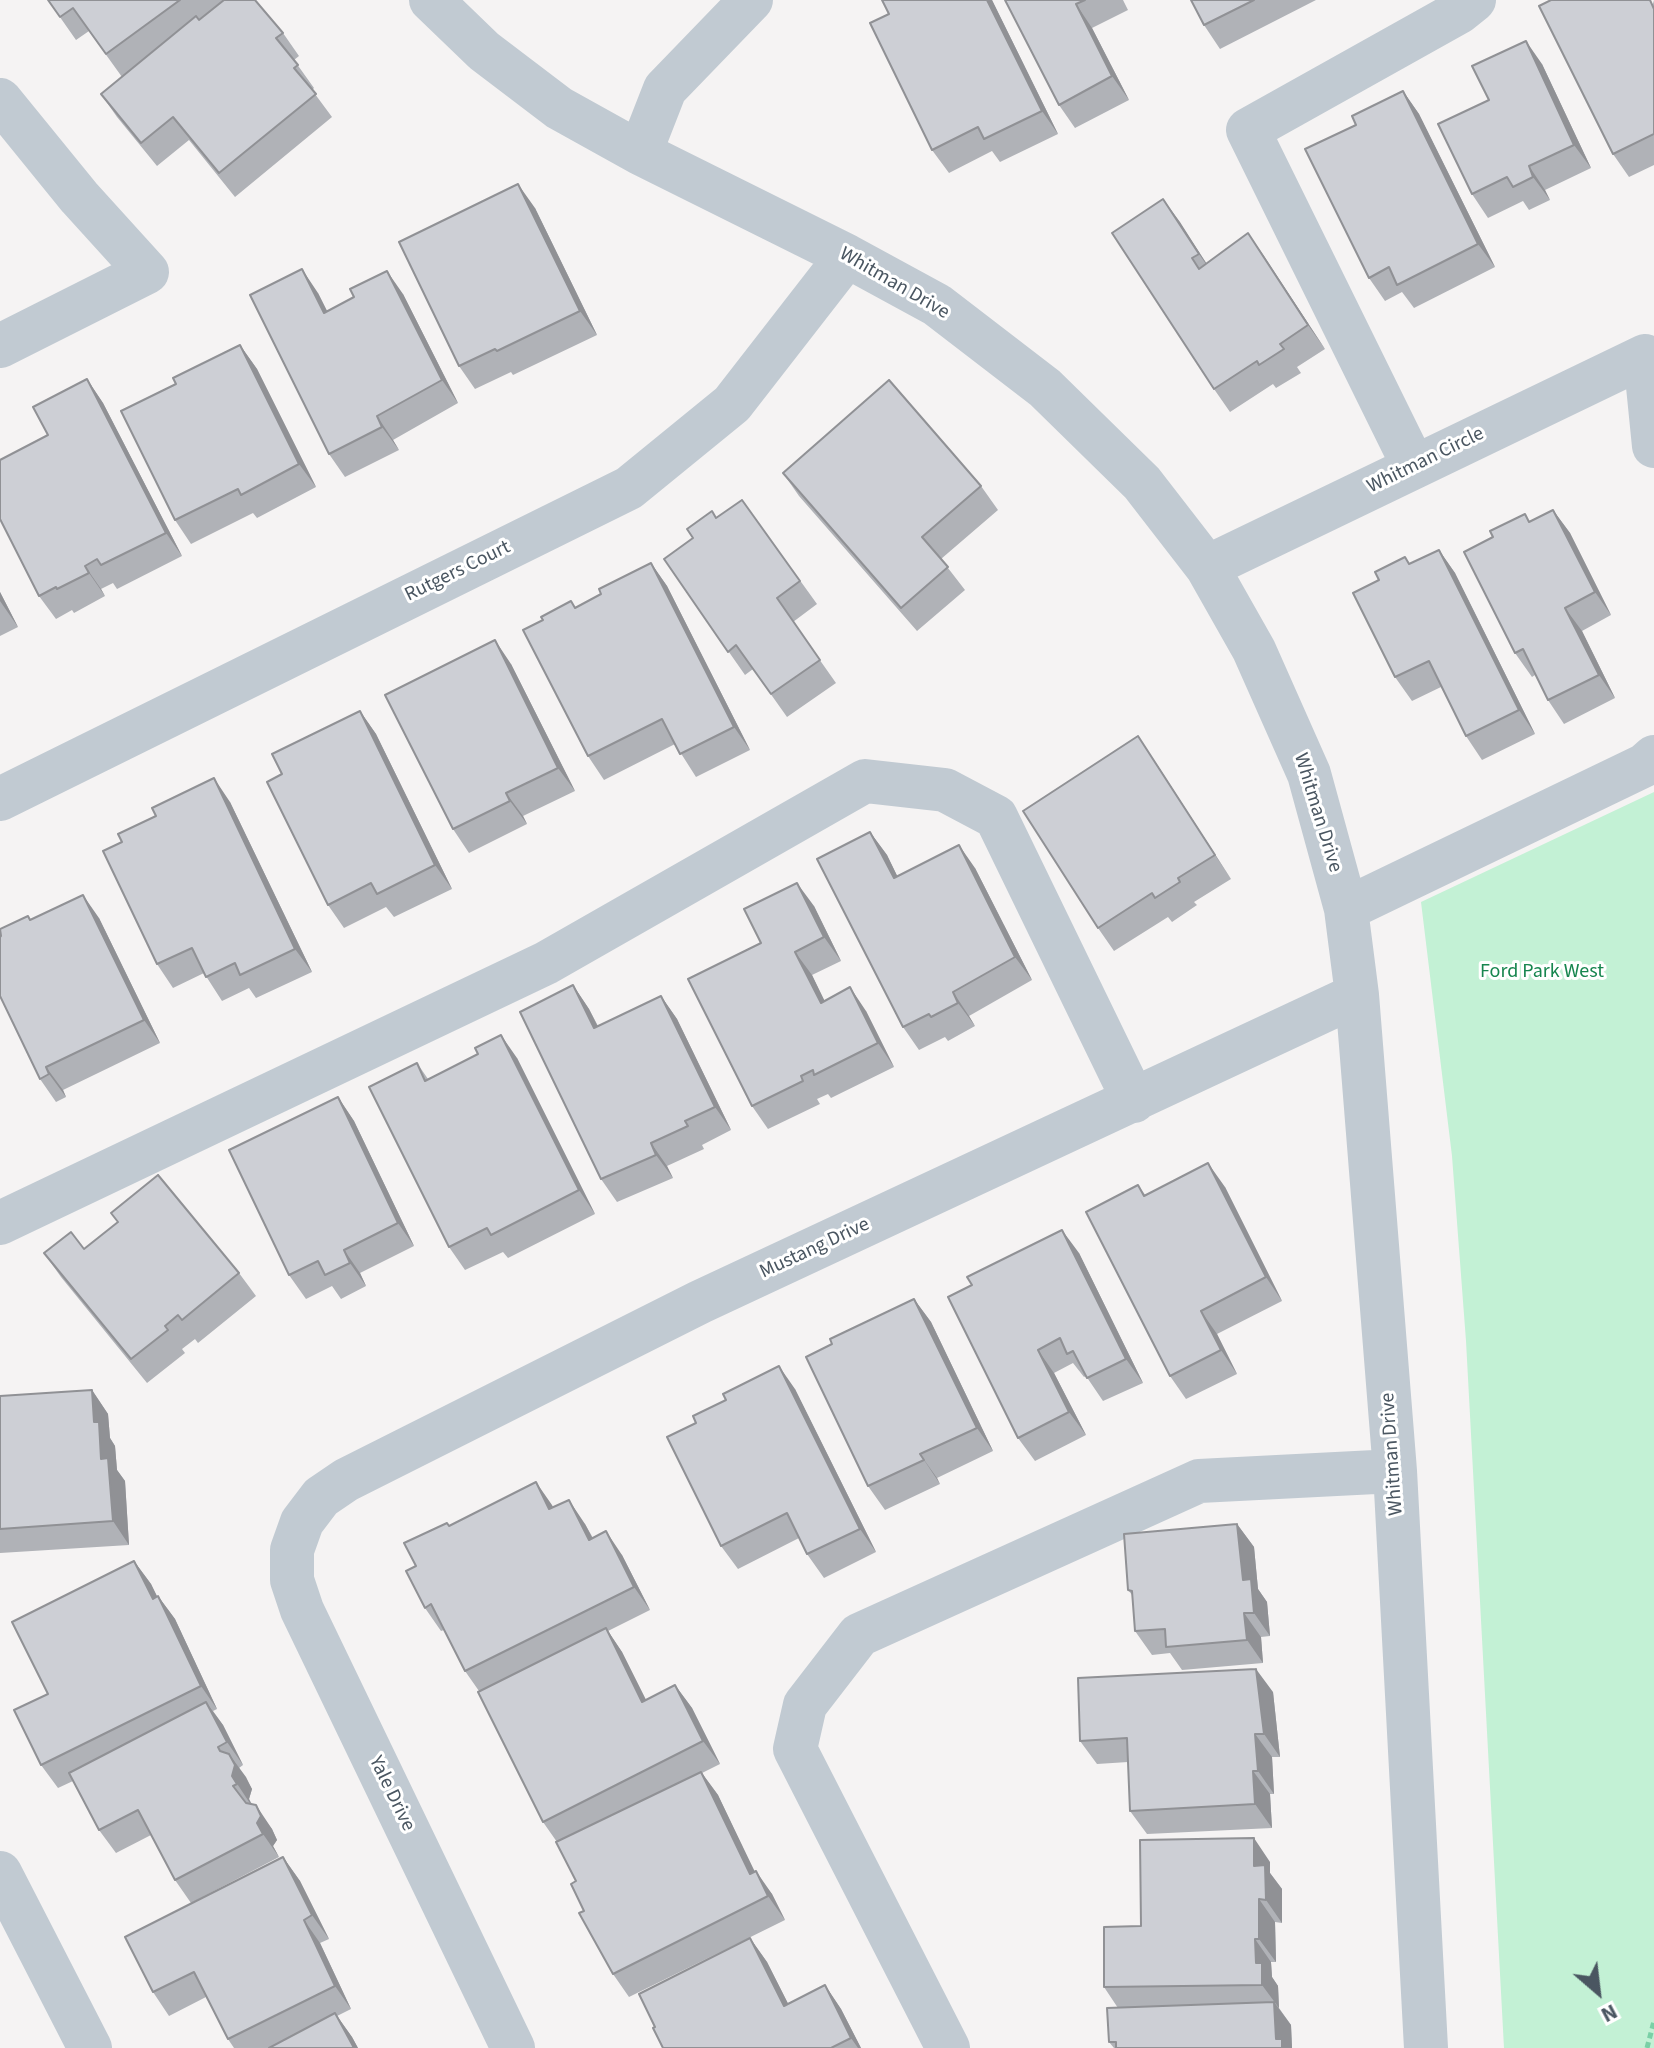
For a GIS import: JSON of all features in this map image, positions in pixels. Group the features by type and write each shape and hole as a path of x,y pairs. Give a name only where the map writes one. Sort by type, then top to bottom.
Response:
{"street":[{"name":"Whitman Drive","path":"431,0 484,51 559,108 640,153 847,256 937,305 1045,388 1142,483 1207,567 1254,650 1309,774 1346,909 1357,995 1395,1471 1426,2048"},
{"path":"640,153 665,89 751,0"},
{"path":"1414,467 1248,130 1459,12 1474,0"},
{"path":"0,100 79,197 147,272 0,346"},
{"name":"Rutgers Court","path":"0,799 629,488 732,404 847,256"},
{"name":"Whitman Circle","path":"1207,567 1645,356 1654,446"},
{"path":"1346,909 1645,765 1654,757"},
{"path":"0,1223 546,963 865,781 945,790 996,817 1134,1101"},
{"name":"Mustang Drive","path":"298,1535 302,1522 321,1497 346,1480 700,1302 1357,995"},
{"path":"948,2048 795,1749 805,1705 859,1635 1199,1481 1395,1471"},
{"name":"Yale Drive","path":"298,1535 292,1550 292,1580 302,1610 513,2048"},
{"path":"0,1873 90,2048"}],"path":[{"path":"1647,2048 1654,2021"}],"green space":[{"name":"Ford Park West","path":"1654,792 1654,2048 1504,2048 1466,1341 1452,1156 1421,902"}],"building":[{"path":"48,0 180,0 106,54 73,8 60,17"},
{"path":"224,0 255,0 283,33 276,38 298,65 294,68 316,94 219,173 173,117 141,143 101,94 196,16 199,20"},
{"path":"882,0 987,0 1042,111 984,139 978,127 932,150 870,23 889,14"},
{"path":"1005,0 1085,0 1076,4 1112,76 1059,105"},
{"path":"1191,0 1254,0 1204,25"},
{"path":"1551,0 1650,0 1654,9 1654,134 1613,154 1539,6"},
{"path":"1526,41 1574,145 1529,166 1533,177 1513,187 1507,177 1472,194 1438,124 1489,100 1472,66"},
{"path":"1403,91 1478,244 1397,285 1389,267 1369,278 1305,149 1356,125 1352,116"},
{"path":"518,184 580,311 459,366 399,242"},
{"path":"1163,199 1199,254 1192,258 1199,269 1248,233 1308,325 1280,344 1284,349 1259,365 1257,361 1214,389 1112,233"},
{"path":"302,269 324,313 354,297 350,289 387,271 442,380 377,416 382,427 329,454 250,295"},
{"path":"240,345 299,464 241,495 238,489 175,520 121,411 176,384 173,378"},
{"path":"87,379 166,533 101,565 97,559 85,566 89,573 39,596 0,519 0,460 48,435 33,407"},
{"path":"889,380 981,486 922,537 948,567 901,608 783,473"},
{"path":"742,500 800,581 777,598 820,660 771,694 736,645 728,652 664,559 693,538 687,529 712,511 716,518"},
{"path":"1553,510 1595,592 1565,608 1599,675 1548,700 1523,649 1515,653 1464,552 1493,537 1490,531 1525,514 1529,522"},
{"path":"1439,550 1519,710 1466,736 1429,661 1395,677 1353,593 1379,580 1375,572 1405,557 1409,564"},
{"path":"651,563 734,727 680,754 662,719 588,756 523,630 571,601 575,608 601,594 599,589"},
{"path":"495,640 558,768 506,793 510,801 453,829 385,695"},
{"path":"360,711 435,865 377,894 371,883 328,905 267,782 282,774 272,754"},
{"path":"1138,736 1215,855 1178,878 1180,882 1155,898 1152,893 1098,928 1023,811"},
{"path":"214,778 295,949 240,975 235,963 206,977 192,948 157,964 103,851 122,842 118,834 156,816 152,808"},
{"path":"870,832 894,878 959,845 1015,957 953,992 958,1003 903,1027 817,859"},
{"path":"797,883 824,937 795,952 821,1003 850,987 878,1043 814,1075 813,1070 801,1076 803,1081 752,1106 688,979 761,943 744,909"},
{"path":"83,895 144,1020 46,1067 49,1074 40,1079 0,996 0,929 28,916 30,920"},
{"path":"573,985 594,1028 661,996 715,1107 685,1121 688,1126 651,1143 656,1155 601,1179 520,1012"},
{"path":"501,1035 579,1190 491,1235 487,1228 449,1247 369,1087 417,1063 425,1081 478,1054 475,1048"},
{"path":"338,1097 398,1223 344,1250 350,1263 325,1275 318,1261 289,1275 229,1150"},
{"path":"1208,1163 1266,1277 1201,1311 1221,1350 1170,1376 1086,1212 1138,1185 1144,1196"},
{"path":"158,1175 239,1273 182,1320 178,1315 165,1326 168,1330 131,1359 44,1253 71,1232 84,1249 118,1222 111,1213"},
{"path":"1062,1230 1126,1359 1087,1378 1073,1351 1067,1354 1060,1338 1038,1350 1069,1412 1018,1438 948,1297 972,1285 967,1277"},
{"path":"914,1299 977,1428 920,1454 924,1460 868,1486 806,1357 832,1344 830,1339"},
{"path":"779,1366 860,1529 807,1554 787,1513 721,1546 667,1437 696,1423 693,1416 726,1400 723,1394"},
{"path":"92,1390 94,1422 99,1422 101,1459 108,1458 113,1521 0,1529 0,1396"},
{"path":"536,1482 549,1509 569,1500 589,1540 606,1531 634,1587 465,1671 431,1604 425,1608 406,1571 416,1566 404,1543 447,1523 449,1526"},
{"path":"1237,1524 1243,1580 1251,1579 1254,1613 1244,1613 1247,1640 1166,1647 1165,1629 1135,1631 1124,1534"},
{"path":"134,1561 153,1599 158,1596 201,1686 41,1765 14,1710 48,1694 12,1622"},
{"path":"606,1628 642,1702 675,1685 703,1741 543,1822 478,1692"},
{"path":"1256,1669 1264,1734 1255,1734 1258,1771 1253,1771 1255,1804 1130,1811 1127,1738 1080,1741 1078,1678"},
{"path":"206,1702 227,1742 218,1747 229,1754 235,1765 232,1776 237,1784 233,1786 246,1803 256,1805 261,1816 257,1823 263,1834 175,1880 138,1810 99,1830 69,1773"},
{"path":"701,1772 750,1874 756,1871 768,1896 613,1974 579,1913 584,1911 571,1884 576,1881 556,1842"},
{"path":"1254,1838 1254,1866 1265,1865 1266,1900 1259,1899 1259,1939 1255,1939 1256,1963 1262,1963 1262,1985 1104,1987 1104,1927 1141,1926 1140,1840"},
{"path":"283,1857 312,1915 304,1920 335,1986 228,2039 194,1972 153,1992 125,1937"},
{"path":"750,1938 784,2006 825,1985 851,2038 831,2048 663,2048 639,1994"},
{"path":"1274,2002 1276,2039 1282,2039 1282,2048 1116,2048 1116,2042 1109,2042 1107,2008"},
{"path":"335,2013 354,2048 269,2048"}]}
